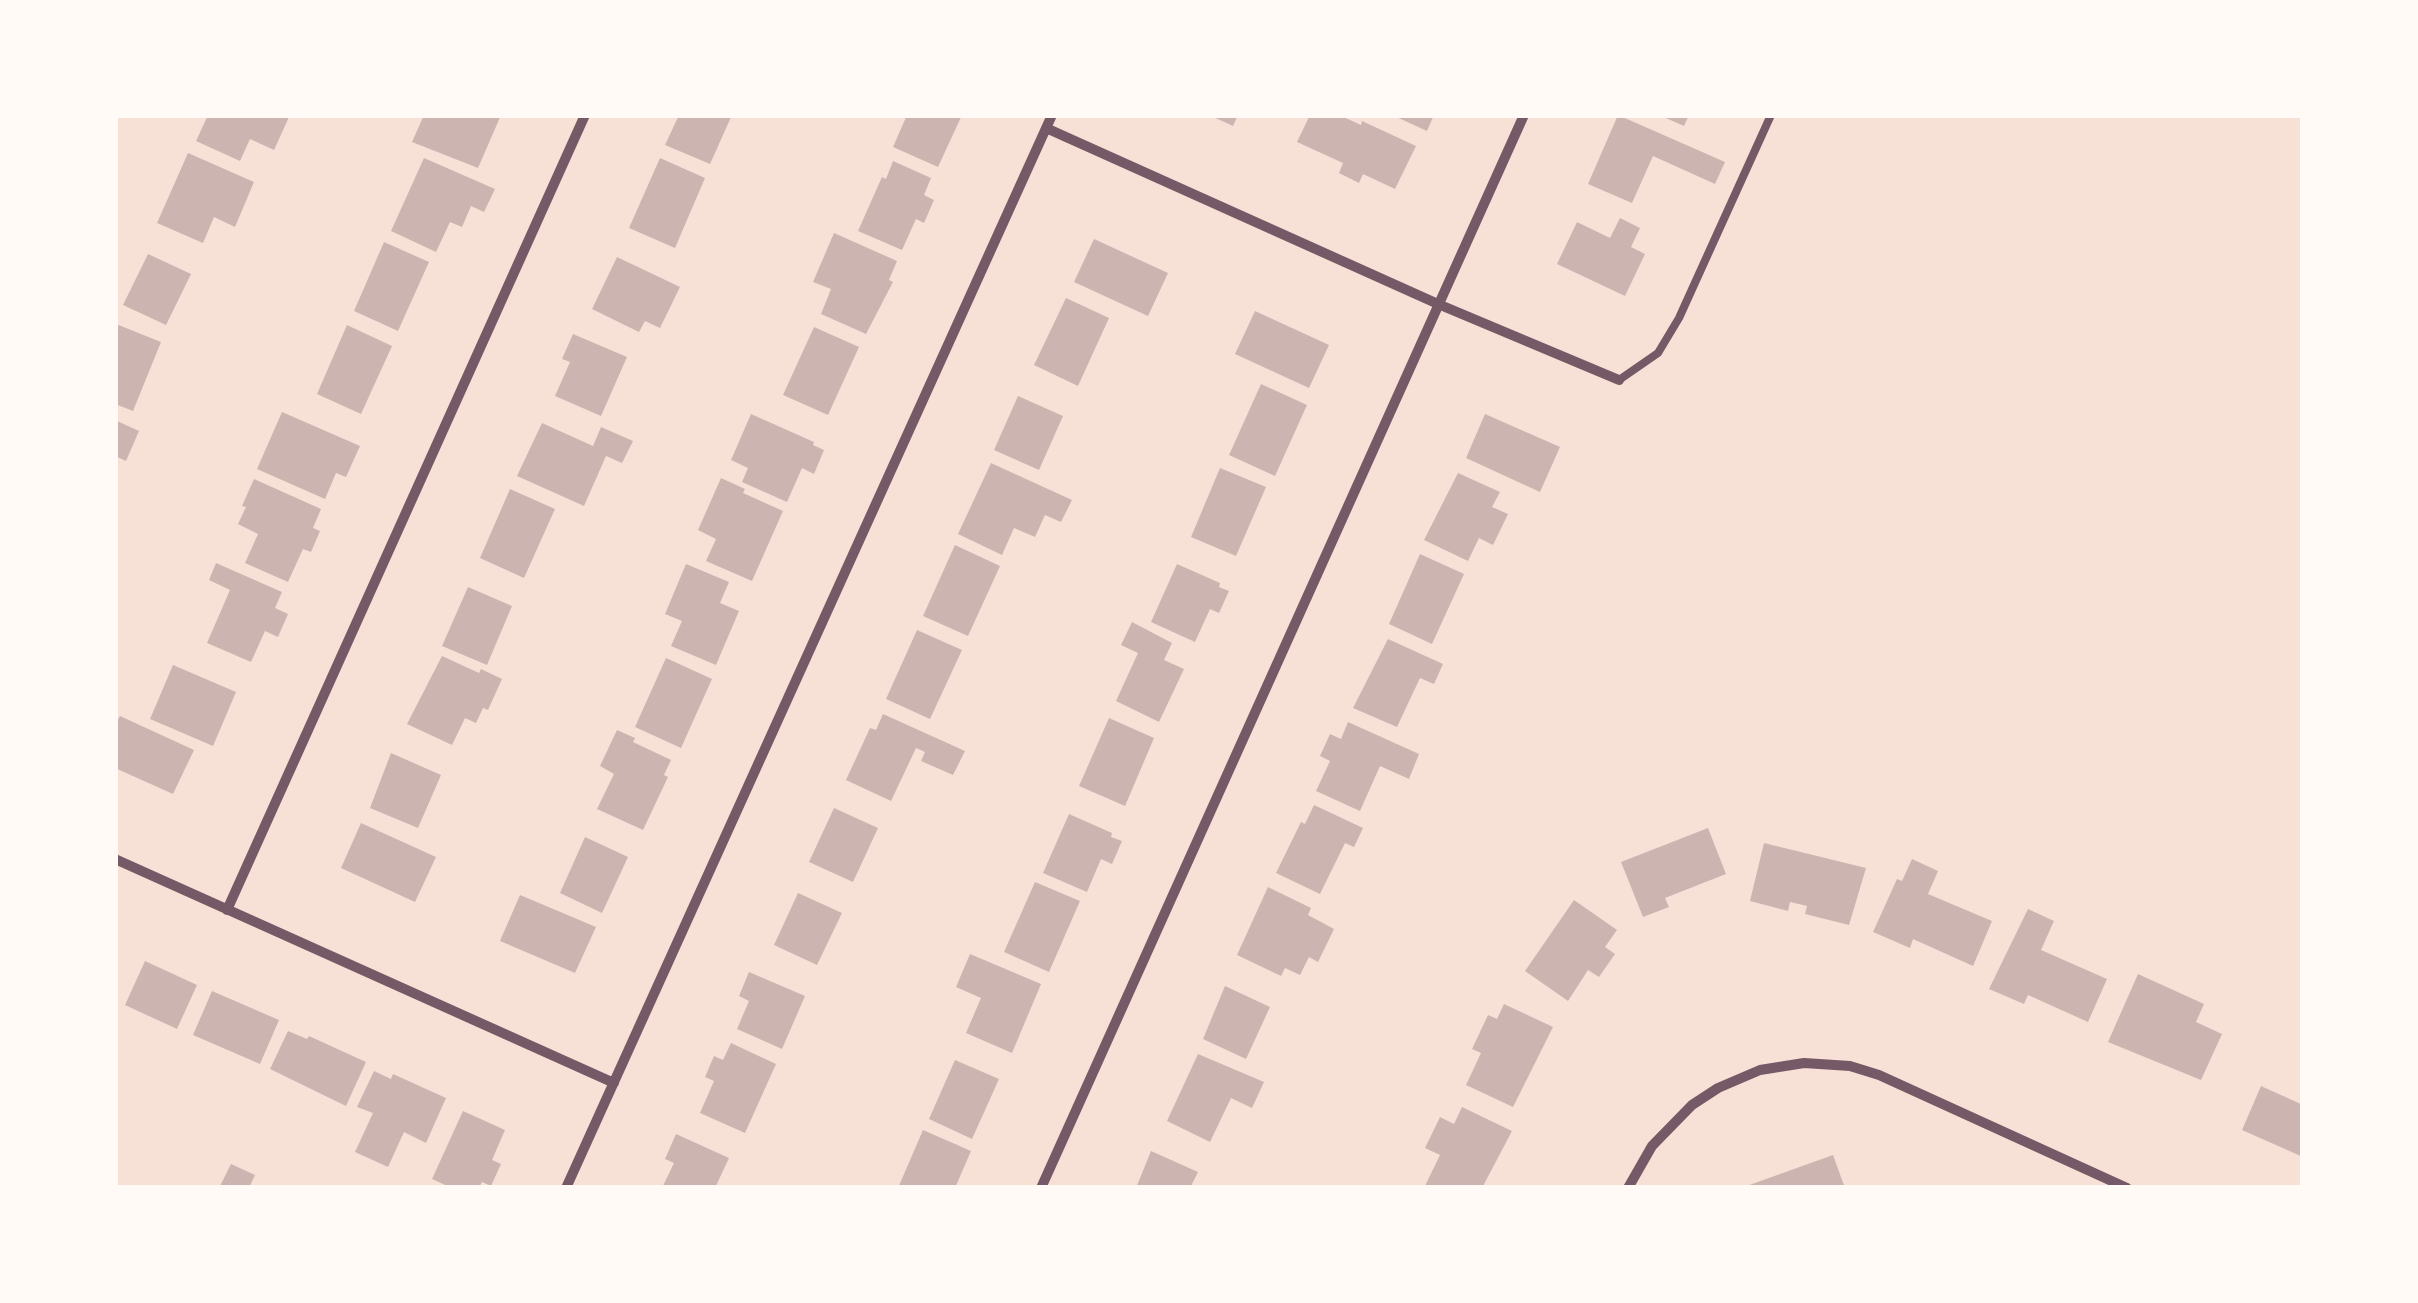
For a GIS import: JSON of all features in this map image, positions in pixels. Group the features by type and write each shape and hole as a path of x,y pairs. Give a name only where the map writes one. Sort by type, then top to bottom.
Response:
{"street":[{"path":"227,910 585,115"},
{"path":"566,1188 1052,115"},
{"path":"1041,1188 1524,115"},
{"path":"1046,128 1438,304 1619,380"},
{"path":"115,859 614,1083"},
{"path":"1628,1188 1644,1157 1671,1123 1705,1096 1760,1070 1804,1062 1864,1071 2126,1188"}],"lane":[{"path":"1619,380 1658,353 1679,318 1771,115"}],"building":[{"path":"208,115 289,117 274,150 250,139 240,161 196,141"},
{"path":"424,115 501,115 478,168 412,142"},
{"path":"679,115 732,115 710,164 665,145"},
{"path":"907,115 962,115 938,167 893,147"},
{"path":"1209,115 1238,115 1233,126"},
{"path":"1310,115 1339,115 1361,125 1362,121 1416,146 1395,189 1363,174 1359,183 1339,173 1343,163 1297,142"},
{"path":"1392,115 1434,115 1427,131"},
{"path":"1618,115 1725,162 1715,184 1653,156 1632,203 1588,184"},
{"path":"1659,115 1689,115 1684,126"},
{"path":"188,153 254,182 235,227 214,217 203,243 157,223"},
{"path":"424,158 495,189 484,212 471,206 462,227 450,222 436,252 391,231"},
{"path":"660,158 705,178 675,248 629,228"},
{"path":"893,161 931,178 924,195 934,200 924,223 916,219 902,250 858,231"},
{"path":"1620,218 1640,228 1631,247 1645,254 1625,296 1557,264 1577,222 1610,238"},
{"path":"834,233 897,261 889,280 893,282 866,334 821,314 831,289 813,282"},
{"path":"1094,239 1168,273 1148,316 1074,282"},
{"path":"384,242 429,262 398,331 354,311"},
{"path":"148,254 191,274 166,325 123,305"},
{"path":"617,257 680,287 660,328 645,321 639,332 592,309"},
{"path":"1066,298 1109,318 1078,386 1034,365"},
{"path":"1255,311 1329,345 1309,388 1235,354"},
{"path":"116,324 161,342 133,411 115,404"},
{"path":"347,325 392,346 361,414 317,394"},
{"path":"814,327 859,347 828,415 783,395"},
{"path":"573,334 627,357 601,416 555,396 570,362 562,359"},
{"path":"1261,384 1307,405 1275,476 1229,455"},
{"path":"1018,396 1063,416 1039,470 994,450"},
{"path":"282,412 360,446 346,477 336,473 325,499 257,469"},
{"path":"751,414 824,450 814,474 802,468 787,502 742,482 748,468 731,460"},
{"path":"1485,414 1560,447 1540,492 1466,458"},
{"path":"115,420 139,431 126,461 115,456"},
{"path":"542,423 593,446 601,427 633,441 622,463 606,456 584,506 517,476"},
{"path":"991,463 1072,500 1061,522 1045,515 1035,537 1014,528 1002,555 958,534"},
{"path":"1220,468 1266,487 1236,556 1191,537"},
{"path":"1458,473 1500,492 1492,507 1508,514 1493,545 1479,538 1468,561 1424,540"},
{"path":"721,478 783,511 752,581 706,561 716,539 698,530"},
{"path":"254,479 321,509 313,528 320,531 311,552 303,549 288,582 245,563 258,534 238,524"},
{"path":"510,489 555,509 524,578 480,558"},
{"path":"955,545 1000,566 968,636 923,616"},
{"path":"1420,554 1464,574 1432,644 1389,624"},
{"path":"216,563 282,592 275,608 288,614 278,637 265,631 251,662 207,643 230,590 209,580"},
{"path":"686,564 729,582 720,603 739,611 716,665 671,646 682,621 665,614"},
{"path":"1177,564 1229,591 1219,613 1210,609 1195,642 1151,622"},
{"path":"468,587 512,606 487,665 442,646"},
{"path":"1132,622 1172,643 1164,660 1184,669 1159,722 1116,701 1138,653 1121,645"},
{"path":"917,630 962,650 930,719 886,699"},
{"path":"1388,639 1443,664 1434,684 1420,678 1397,727 1353,708"},
{"path":"442,656 502,679 488,710 483,708 476,723 465,718 452,745 407,724"},
{"path":"666,658 712,679 681,748 635,727"},
{"path":"173,665 236,692 213,746 150,719"},
{"path":"883,714 965,751 953,775 921,761 925,752 916,748 891,801 846,780 870,728 876,730"},
{"path":"120,716 194,750 173,794 115,768 115,724"},
{"path":"1109,718 1154,738 1125,806 1079,786"},
{"path":"1348,722 1419,754 1409,779 1380,766 1360,811 1316,791 1330,761 1320,756 1330,734 1341,739"},
{"path":"617,730 671,760 664,775 668,777 643,830 597,809 614,774 600,766"},
{"path":"391,753 441,775 418,828 370,808"},
{"path":"1314,805 1363,828 1354,847 1345,843 1320,894 1276,873 1301,822 1305,824"},
{"path":"834,808 878,828 853,882 809,862"},
{"path":"1069,814 1122,841 1112,864 1101,859 1087,892 1043,873"},
{"path":"361,823 436,857 415,902 341,868"},
{"path":"1708,828 1726,874 1665,898 1669,907 1643,917 1621,862"},
{"path":"585,837 628,857 602,913 560,893"},
{"path":"1764,843 1866,868 1849,925 1805,914 1807,906 1790,902 1788,911 1750,901"},
{"path":"1912,859 1938,871 1928,894 1992,921 1973,966 1913,939 1910,948 1873,932 1897,879 1902,881"},
{"path":"1035,882 1080,901 1049,972 1004,952"},
{"path":"1268,887 1311,908 1308,915 1334,929 1318,962 1309,957 1300,975 1285,968 1281,976 1237,955"},
{"path":"798,893 842,913 817,965 774,945"},
{"path":"520,895 596,927 575,973 500,941"},
{"path":"1574,900 1617,930 1605,947 1615,954 1599,977 1588,970 1568,1001 1525,971"},
{"path":"2028,909 2054,921 2041,950 2107,979 2088,1022 2028,995 2024,1004 1989,989"},
{"path":"970,954 1041,984 1012,1053 966,1033 981,998 956,987"},
{"path":"145,961 197,985 177,1029 125,1005"},
{"path":"749,972 805,996 782,1049 737,1029 749,1001 739,996"},
{"path":"2138,974 2204,1004 2196,1022 2222,1034 2201,1080 2108,1042"},
{"path":"1225,986 1270,1007 1246,1059 1203,1039"},
{"path":"212,991 279,1020 260,1064 193,1035"},
{"path":"1504,1004 1553,1027 1513,1107 1466,1085 1481,1053 1472,1049 1488,1015 1497,1019"},
{"path":"288,1031 307,1039 309,1036 366,1062 346,1106 270,1069"},
{"path":"731,1043 776,1064 745,1133 700,1113 714,1081 705,1077 714,1056 723,1060"},
{"path":"1198,1054 1264,1082 1252,1108 1231,1098 1210,1142 1167,1121"},
{"path":"955,1060 999,1079 972,1139 929,1119"},
{"path":"374,1071 391,1079 393,1074 446,1098 426,1143 404,1132 388,1167 355,1152 373,1113 357,1107"},
{"path":"2261,1086 2303,1105 2303,1157 2242,1130"},
{"path":"1462,1107 1512,1131 1482,1188 1424,1188 1440,1155 1425,1148 1440,1117 1454,1124"},
{"path":"463,1111 505,1130 492,1160 501,1164 491,1186 482,1182 479,1188 452,1188 432,1179"},
{"path":"923,1130 971,1151 955,1188 898,1188"},
{"path":"676,1134 729,1158 715,1188 662,1188 674,1163 665,1159"},
{"path":"1151,1151 1198,1172 1190,1188 1136,1188"},
{"path":"1833,1155 1845,1188 1741,1188"},
{"path":"231,1164 255,1175 249,1188 219,1188"}]}
